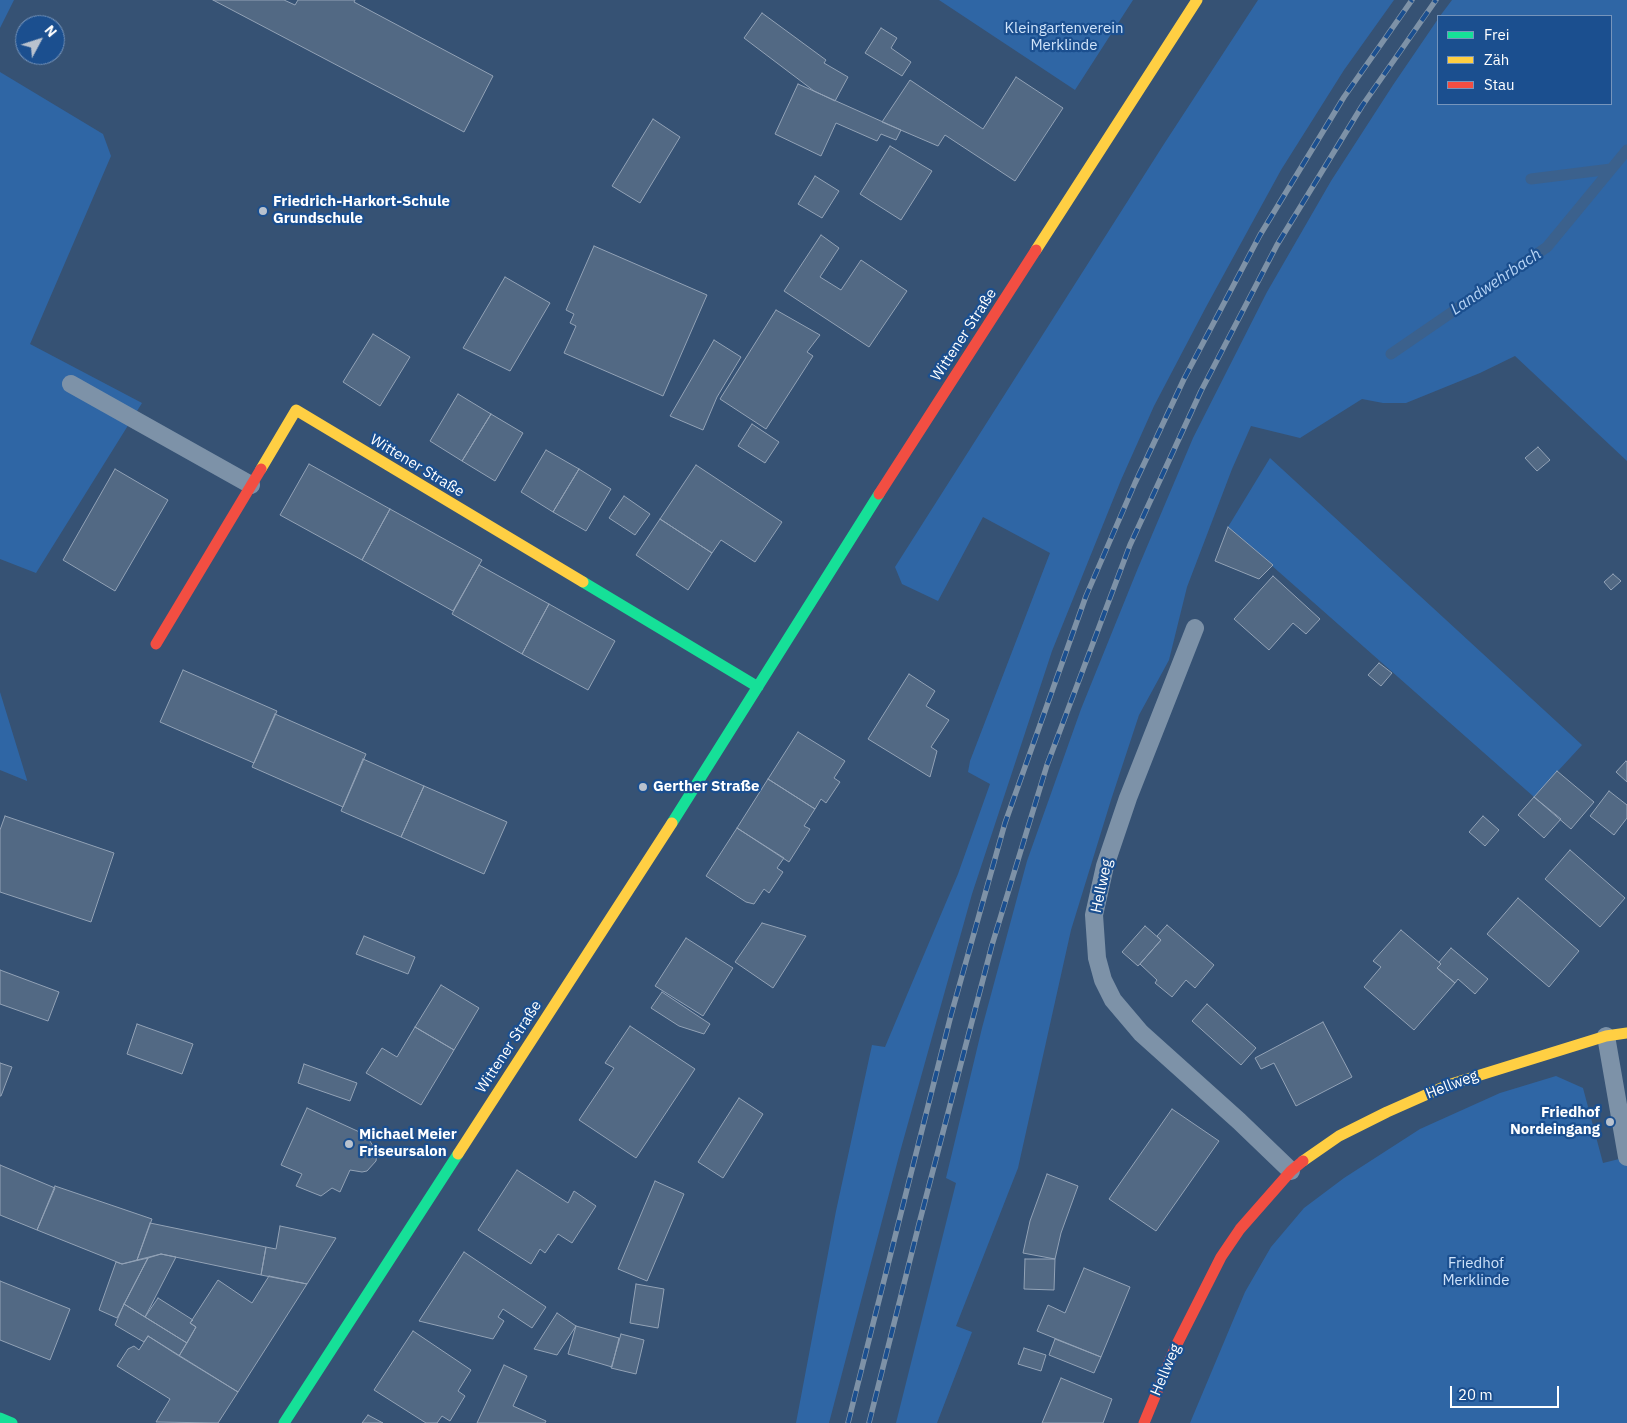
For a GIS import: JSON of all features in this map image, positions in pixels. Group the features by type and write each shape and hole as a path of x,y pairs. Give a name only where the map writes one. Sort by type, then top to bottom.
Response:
{"main road":[{"name":"Wittener Straße","path":"284,1423 647,862 862,520 1197,0"},
{"name":"Wittener Straße","path":"156,644 296,410 758,686"},
{"name":"Hellweg","path":"1144,1423 1175,1348 1221,1257 1240,1229 1291,1171 1310,1155 1340,1136 1387,1112 1448,1085 1606,1036 1627,1033"},
{"path":"0,1418 12,1423"}],"lane":[{"path":"71,384 251,485"},
{"name":"Hellweg","path":"1195,628 1128,798 1105,866 1094,915 1097,958 1103,980 1113,1000 1141,1032 1291,1171"},
{"path":"1606,1036 1627,1157"}],"green space":[{"path":"0,0 14,0 0,28"},
{"name":"Kleingartenverein Merklinde","path":"939,0 1133,0 1075,90"},
{"path":"1258,0 1394,0 1344,70 1281,170 1154,406 1121,480 1052,651 972,894 900,1152 829,1423 796,1423 836,1211 872,1045 885,1047 958,874 990,784 968,772 970,761 1050,553 983,517 938,601 902,584 895,567 1164,144"},
{"path":"1452,0 1627,0 1627,461 1515,356 1480,373 1406,403 1383,403 1362,399 1300,438 1251,426 1232,469 1187,587 1169,660 1139,715 1111,800 1071,930 1018,1168 956,1326 972,1332 937,1423 896,1423 956,1183 946,1178 982,1028 1027,861 1081,709 1138,568 1193,438 1267,292 1331,181 1437,20 1437,105 1612,105 1612,15 1441,15"},
{"path":"0,72 103,134 111,156 30,344 142,403 36,573 0,559"},
{"path":"1270,458 1582,745 1534,797 1228,527"},
{"path":"0,692 27,780 27,781 0,770"},
{"name":"Friedhof Merklinde","path":"1556,1076 1583,1088 1603,1163 1627,1157 1627,1423 1190,1423 1245,1292 1271,1247 1304,1208 1344,1178 1420,1129 1500,1093"}],"building":[{"path":"213,0 284,0 295,5 298,0 355,0 354,2 493,76 464,132"},
{"path":"762,13 826,60 824,63 848,77 835,101 814,91 744,38"},
{"path":"881,28 897,38 891,48 911,62 902,76 865,53"},
{"path":"1016,77 1063,108 1015,181 945,135 938,146 882,122 910,80 983,129"},
{"path":"798,84 901,130 896,140 881,134 877,141 836,123 821,156 775,134"},
{"path":"653,119 680,137 640,203 612,186"},
{"path":"890,146 932,171 901,220 860,194"},
{"path":"815,176 839,191 822,218 798,204"},
{"path":"821,235 839,248 820,277 841,290 861,260 907,291 869,347 784,291"},
{"path":"594,246 707,295 663,396 564,353 576,326 570,323 574,314 566,310"},
{"path":"505,277 550,303 510,371 463,348"},
{"path":"776,310 820,335 807,352 813,356 766,429 720,399"},
{"path":"373,334 410,357 380,406 343,382"},
{"path":"714,340 741,357 717,397 703,430 670,416"},
{"path":"458,394 491,414 462,461 430,441"},
{"path":"491,414 523,433 495,481 462,461"},
{"path":"752,424 779,442 765,463 738,446"},
{"path":"1538,447 1550,460 1537,471 1525,458"},
{"path":"546,450 579,469 553,512 521,492"},
{"path":"309,464 390,509 362,560 280,515"},
{"path":"696,465 782,522 755,562 721,540 712,553 660,519"},
{"path":"115,469 168,500 115,591 63,560"},
{"path":"579,469 611,489 586,531 553,512"},
{"path":"624,496 650,514 635,535 609,518"},
{"path":"390,509 482,560 453,611 362,560"},
{"path":"660,519 712,553 688,590 636,555"},
{"path":"1228,527 1273,565 1259,579 1215,561"},
{"path":"479,565 549,604 522,654 452,614"},
{"path":"1613,574 1621,581 1611,590 1604,582"},
{"path":"1273,576 1320,619 1306,634 1293,623 1269,650 1234,619"},
{"path":"549,604 615,641 588,690 522,654"},
{"path":"1379,663 1392,673 1381,686 1368,675"},
{"path":"183,670 277,711 254,763 160,722"},
{"path":"909,674 935,691 926,706 949,720 931,747 937,751 930,777 868,739"},
{"path":"275,714 366,754 343,807 252,767"},
{"path":"798,732 845,761 834,778 840,782 826,803 821,799 815,809 768,779"},
{"path":"363,759 424,786 401,837 341,811"},
{"path":"1627,762 1627,782 1616,772"},
{"path":"1557,771 1594,802 1571,829 1534,797"},
{"path":"768,779 815,809 804,826 810,829 789,862 737,828"},
{"path":"424,786 507,822 484,874 401,837"},
{"path":"1609,791 1627,805 1627,818 1614,835 1590,816"},
{"path":"1534,797 1561,819 1544,838 1518,815"},
{"path":"5,816 114,853 91,922 0,892 0,830"},
{"path":"1483,816 1499,830 1485,846 1469,832"},
{"path":"737,828 784,858 777,868 783,872 769,893 764,889 754,904 746,902 706,876"},
{"path":"1570,850 1625,898 1600,927 1545,879"},
{"path":"1518,898 1579,951 1549,987 1487,934"},
{"path":"762,923 806,936 773,988 735,962"},
{"path":"1167,925 1214,965 1195,988 1186,980 1172,997 1155,983 1157,980 1140,964 1161,940 1157,936"},
{"path":"1145,926 1161,940 1138,966 1122,952"},
{"path":"1401,930 1441,964 1437,968 1455,983 1414,1030 1364,987 1381,967 1373,961"},
{"path":"364,936 415,957 408,974 356,954"},
{"path":"686,938 733,968 703,1016 655,986"},
{"path":"1451,948 1488,979 1475,994 1458,979 1455,983 1437,968 1441,964 1439,962"},
{"path":"0,970 59,992 48,1021 0,1004"},
{"path":"441,985 479,1008 454,1050 415,1027"},
{"path":"662,992 710,1024 704,1034 679,1026 651,1008"},
{"path":"1207,1004 1256,1048 1241,1065 1192,1021"},
{"path":"1323,1022 1352,1077 1296,1106 1274,1063 1261,1069 1255,1058"},
{"path":"137,1024 193,1044 182,1074 127,1054"},
{"path":"630,1026 695,1069 636,1158 579,1120 614,1068 605,1063"},
{"path":"415,1027 454,1050 421,1105 366,1073 382,1048 397,1057"},
{"path":"0,1063 12,1067 1,1096 0,1096"},
{"path":"304,1064 357,1083 350,1101 298,1083"},
{"path":"739,1098 763,1114 723,1178 698,1162"},
{"path":"307,1108 366,1135 377,1152 376,1161 367,1171 350,1170 340,1192 332,1188 321,1196 296,1186 302,1174 281,1165"},
{"path":"1172,1109 1219,1141 1156,1231 1109,1199"},
{"path":"0,1165 55,1188 37,1230 0,1215"},
{"path":"517,1170 568,1203 574,1191 596,1206 572,1243 558,1234 545,1253 540,1249 531,1264 478,1230"},
{"path":"1047,1174 1078,1186 1061,1233 1055,1259 1023,1253 1030,1221"},
{"path":"655,1181 684,1194 647,1281 618,1269"},
{"path":"55,1186 152,1219 137,1260 122,1264 37,1230"},
{"path":"150,1223 266,1247 261,1275 161,1254 137,1260"},
{"path":"280,1226 336,1238 307,1284 261,1275 266,1247 276,1249"},
{"path":"464,1252 546,1307 532,1328 503,1309 498,1317 504,1321 493,1339 419,1321"},
{"path":"161,1254 176,1257 145,1317 124,1304 148,1258"},
{"path":"148,1258 117,1318 99,1310 116,1262 122,1264"},
{"path":"1025,1259 1055,1259 1054,1290 1024,1289"},
{"path":"1084,1268 1130,1287 1101,1357 1037,1331 1048,1305 1065,1313"},
{"path":"269,1276 307,1284 238,1392 179,1356 196,1327 190,1323 218,1280 252,1303"},
{"path":"0,1281 70,1309 50,1360 0,1340"},
{"path":"636,1284 664,1289 658,1328 630,1323"},
{"path":"158,1298 193,1320 190,1323 196,1327 187,1343 145,1317"},
{"path":"124,1304 187,1343 179,1356 148,1336 144,1342 115,1325"},
{"path":"557,1313 576,1326 557,1355 534,1349"},
{"path":"576,1326 619,1338 612,1367 568,1354"},
{"path":"413,1331 471,1370 458,1391 465,1396 450,1421 442,1416 437,1423 426,1423 374,1390"},
{"path":"621,1334 644,1340 636,1374 611,1368"},
{"path":"148,1336 238,1392 218,1423 156,1422 170,1399 117,1366 128,1349 134,1346 139,1350"},
{"path":"1055,1339 1101,1357 1094,1373 1049,1355"},
{"path":"1024,1348 1046,1355 1041,1371 1018,1364"},
{"path":"504,1365 527,1376 513,1406 546,1421 545,1423 477,1423"},
{"path":"1061,1378 1112,1399 1103,1423 1042,1423"},
{"path":"368,1415 383,1423 362,1423"}],"waterway":[{"name":"Landwehrbach","path":"1391,354 1547,247 1627,150"},
{"path":"1531,179 1611,169"}],"railway":[{"path":"848,1423 951,1015 1005,823 1086,596 1135,483 1184,379 1260,235 1344,97 1412,0"},
{"path":"869,1423 992,945 1047,765 1130,545 1201,391 1277,245 1362,106 1436,0"}],"traffic: fast":[{"path":"672,823 879,494"},
{"path":"583,582 758,687"},
{"path":"284,1423 458,1154"},
{"path":"0,1418 12,1423"}],"traffic: slow":[{"path":"1036,250 1197,0"},
{"path":"261,469 296,410 583,582"},
{"path":"458,1154 672,823"},
{"path":"1303,1161 1339,1136 1448,1085 1606,1036 1627,1033"}],"traffic: jam":[{"path":"879,494 1036,250"},
{"path":"156,644 261,469"},
{"path":"1144,1423 1175,1348 1221,1257 1240,1229 1291,1171 1303,1161"}],"place":[{"name":"Friedrich-Harkort-Schule Grundschule","path":"263,211"},
{"name":"Gerther Straße","path":"643,787"},
{"name":"Friedhof Nordeingang","path":"1610,1122"},
{"name":"Michael Meier Friseursalon","path":"349,1144"}]}
